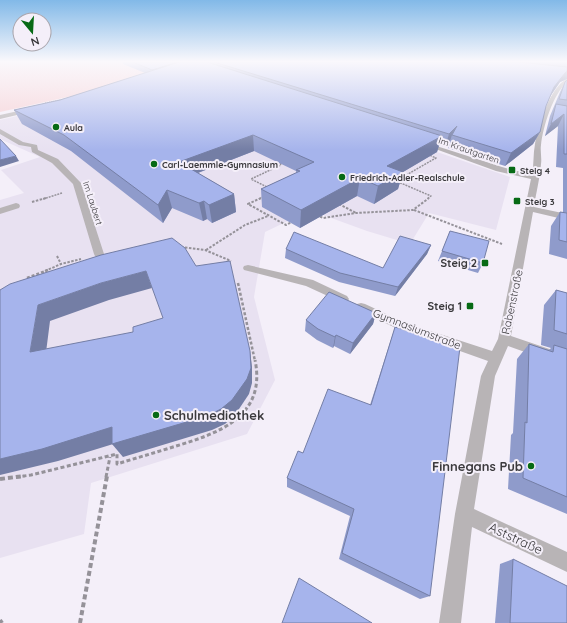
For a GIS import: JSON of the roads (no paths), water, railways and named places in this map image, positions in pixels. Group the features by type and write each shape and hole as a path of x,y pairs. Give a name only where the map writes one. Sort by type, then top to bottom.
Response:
{"street":[{"name":"Rabenstraße","path":"450,623 464,514 488,376 504,339 530,209 538,163 538,145 559,91"},
{"path":"0,117 35,109"},
{"name":"Im Laubert","path":"0,131 21,144 35,146 34,151 55,161 77,183 99,254"},
{"name":"Im Krautgarten","path":"414,141 499,169 535,178"},
{"path":"0,211 16,206"},
{"path":"530,209 567,217"},
{"name":"Gymnasiumstraße","path":"244,266 308,283 402,326 495,358"},
{"path":"504,339 567,361"},
{"name":"Aststraße","path":"464,514 567,562"}],"place":[{"name":"Aula","path":"56,127"},
{"name":"Carl-Laemmle-Gymnasium","path":"154,164"},
{"name":"Steig 4","path":"512,170"},
{"name":"Friedrich-Adler-Realschule","path":"342,177"},
{"name":"Steig 3","path":"517,201"},
{"name":"Steig 2","path":"485,263"},
{"name":"Steig 1","path":"470,306"},
{"name":"Schulmediothek","path":"156,415"},
{"name":"Finnegans Pub","path":"531,466"}]}
